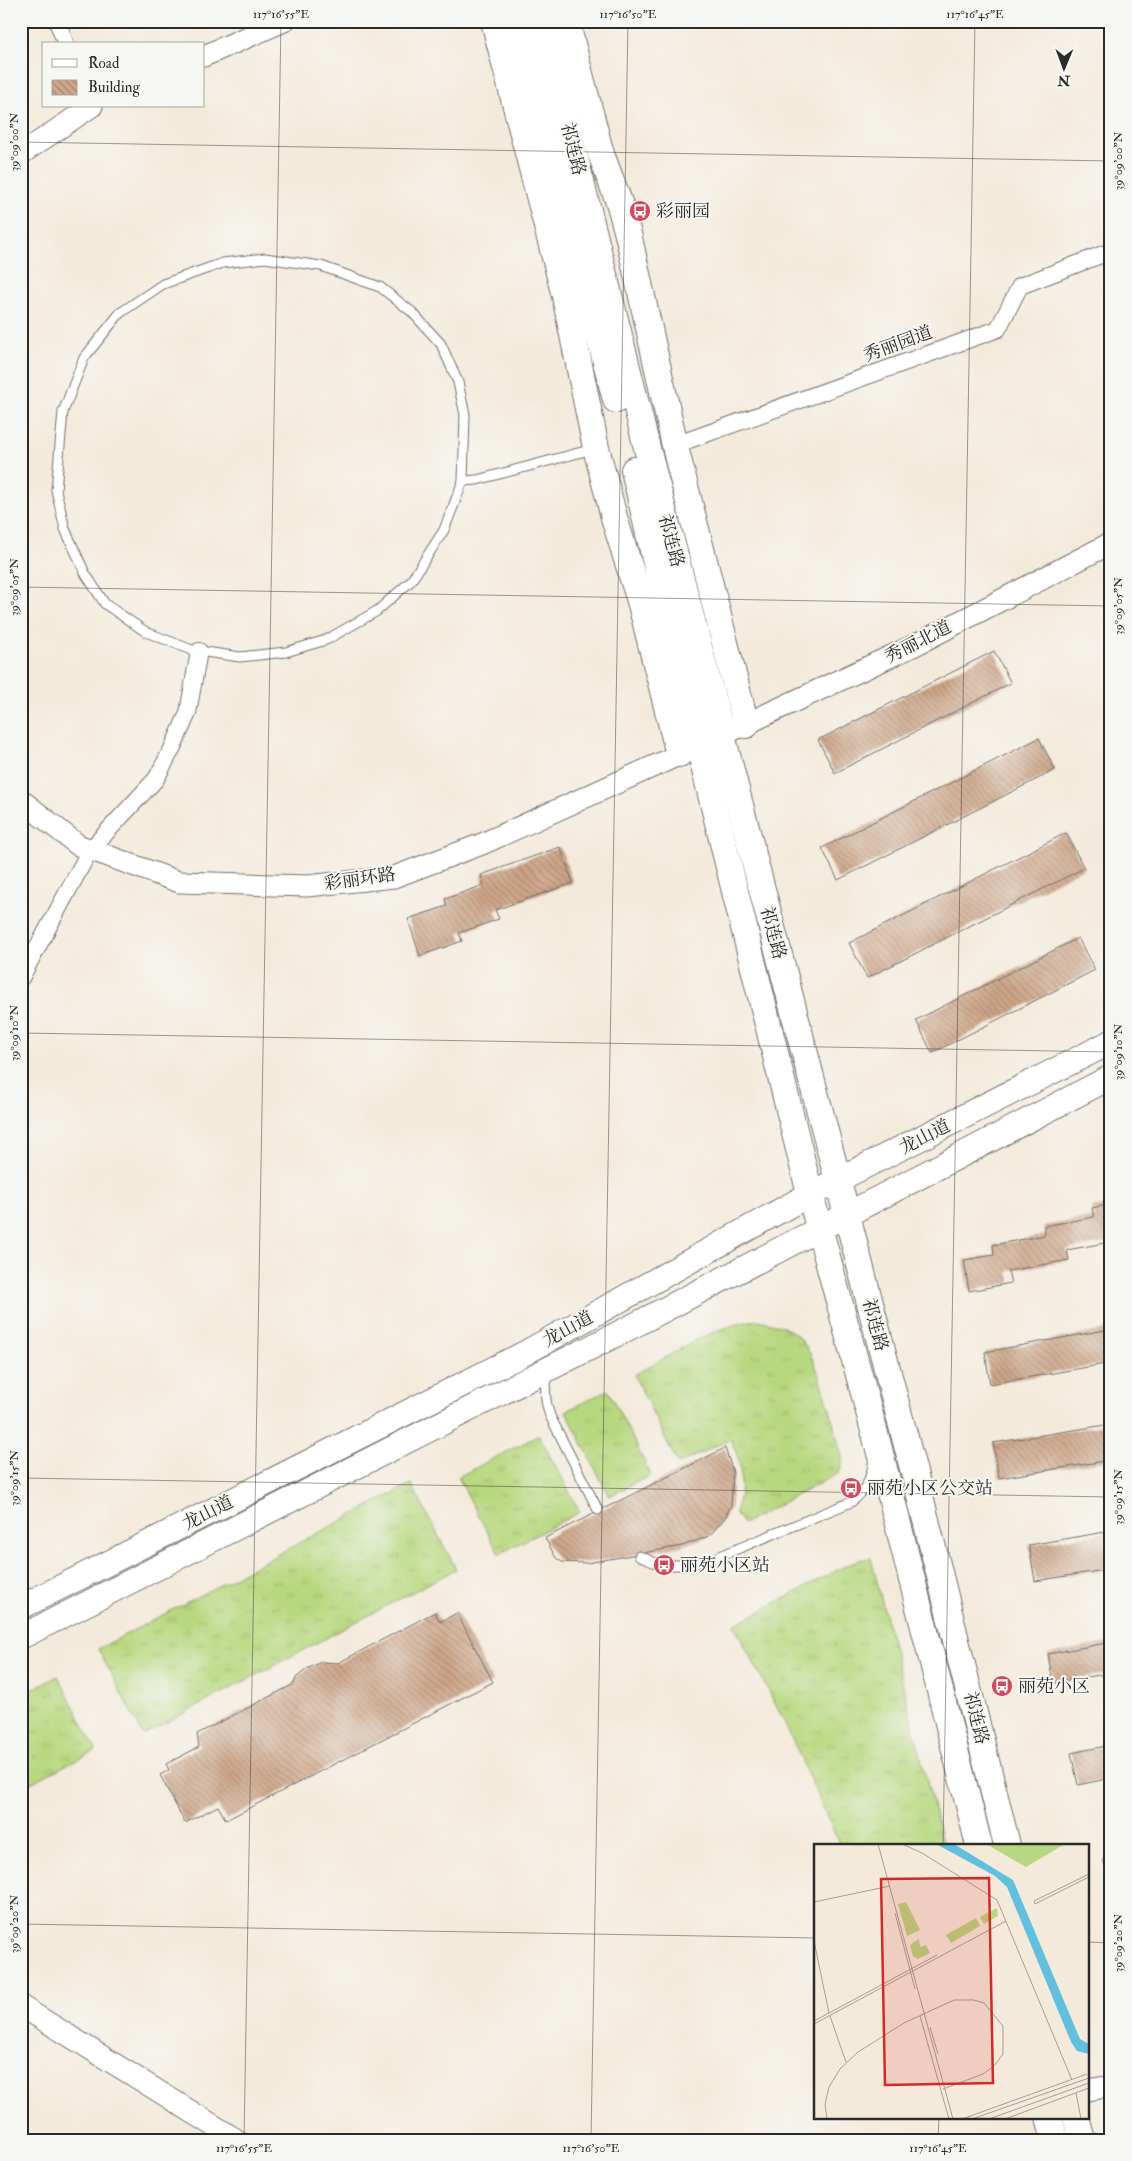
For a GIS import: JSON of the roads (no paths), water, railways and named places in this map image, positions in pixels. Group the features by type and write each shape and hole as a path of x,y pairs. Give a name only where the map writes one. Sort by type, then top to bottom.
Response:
{"main road":[{"path":"494,21 565,296 596,448 615,521 641,604 700,745"},
{"name":"祁连路","path":"517,21 628,446 810,1194 878,1445 979,1844"},
{"name":"祁连路","path":"541,21 650,462 700,745 837,1181 915,1476 1008,1844"},
{"path":"566,21 601,154 620,205 629,238 675,445 746,725"},
{"name":"龙山道","path":"21,1607 525,1353 810,1194 1111,1042"},
{"name":"龙山道","path":"21,1636 554,1365 1111,1076"},
{"path":"1049,2118 1055,2140"},
{"path":"1076,2118 1082,2140"}],"street":[{"path":"58,21 65,42"},
{"path":"205,56 284,21"},
{"path":"21,154 88,108"},
{"name":"秀丽园道","path":"675,445 998,329 1020,286 1111,251"},
{"name":"秀丽北道","path":"700,745 915,645 1111,543"},
{"path":"21,978 90,850 156,779 188,713 199,651"},
{"name":"彩丽环路","path":"21,800 78,845 178,882 307,886 394,877 482,844 700,745"},
{"path":"21,2006 237,2140"},
{"path":"1090,2081 1111,2077"},
{"path":"1090,2090 1111,2086"}],"lane":[{"path":"265,258 321,266 380,287 412,312 441,344 458,382 465,416 463,481 444,530 416,574 411,581 376,611 326,640 286,652 240,657 199,651 146,632 105,604 85,573 65,529 56,490 63,412 84,358 120,313 164,284 222,263 265,258"},
{"path":"463,481 477,480 596,448"},
{"path":"554,1365 546,1383 546,1403 556,1428 598,1510"},
{"path":"639,1556 658,1564 670,1566 713,1559 851,1502 868,1485 878,1445"}],"place":[{"name":"彩丽园","path":"640,211"},
{"name":"丽苑小区公交站","path":"851,1488"},
{"name":"丽苑小区站","path":"664,1565"},
{"name":"丽苑小区","path":"1002,1686"}]}
